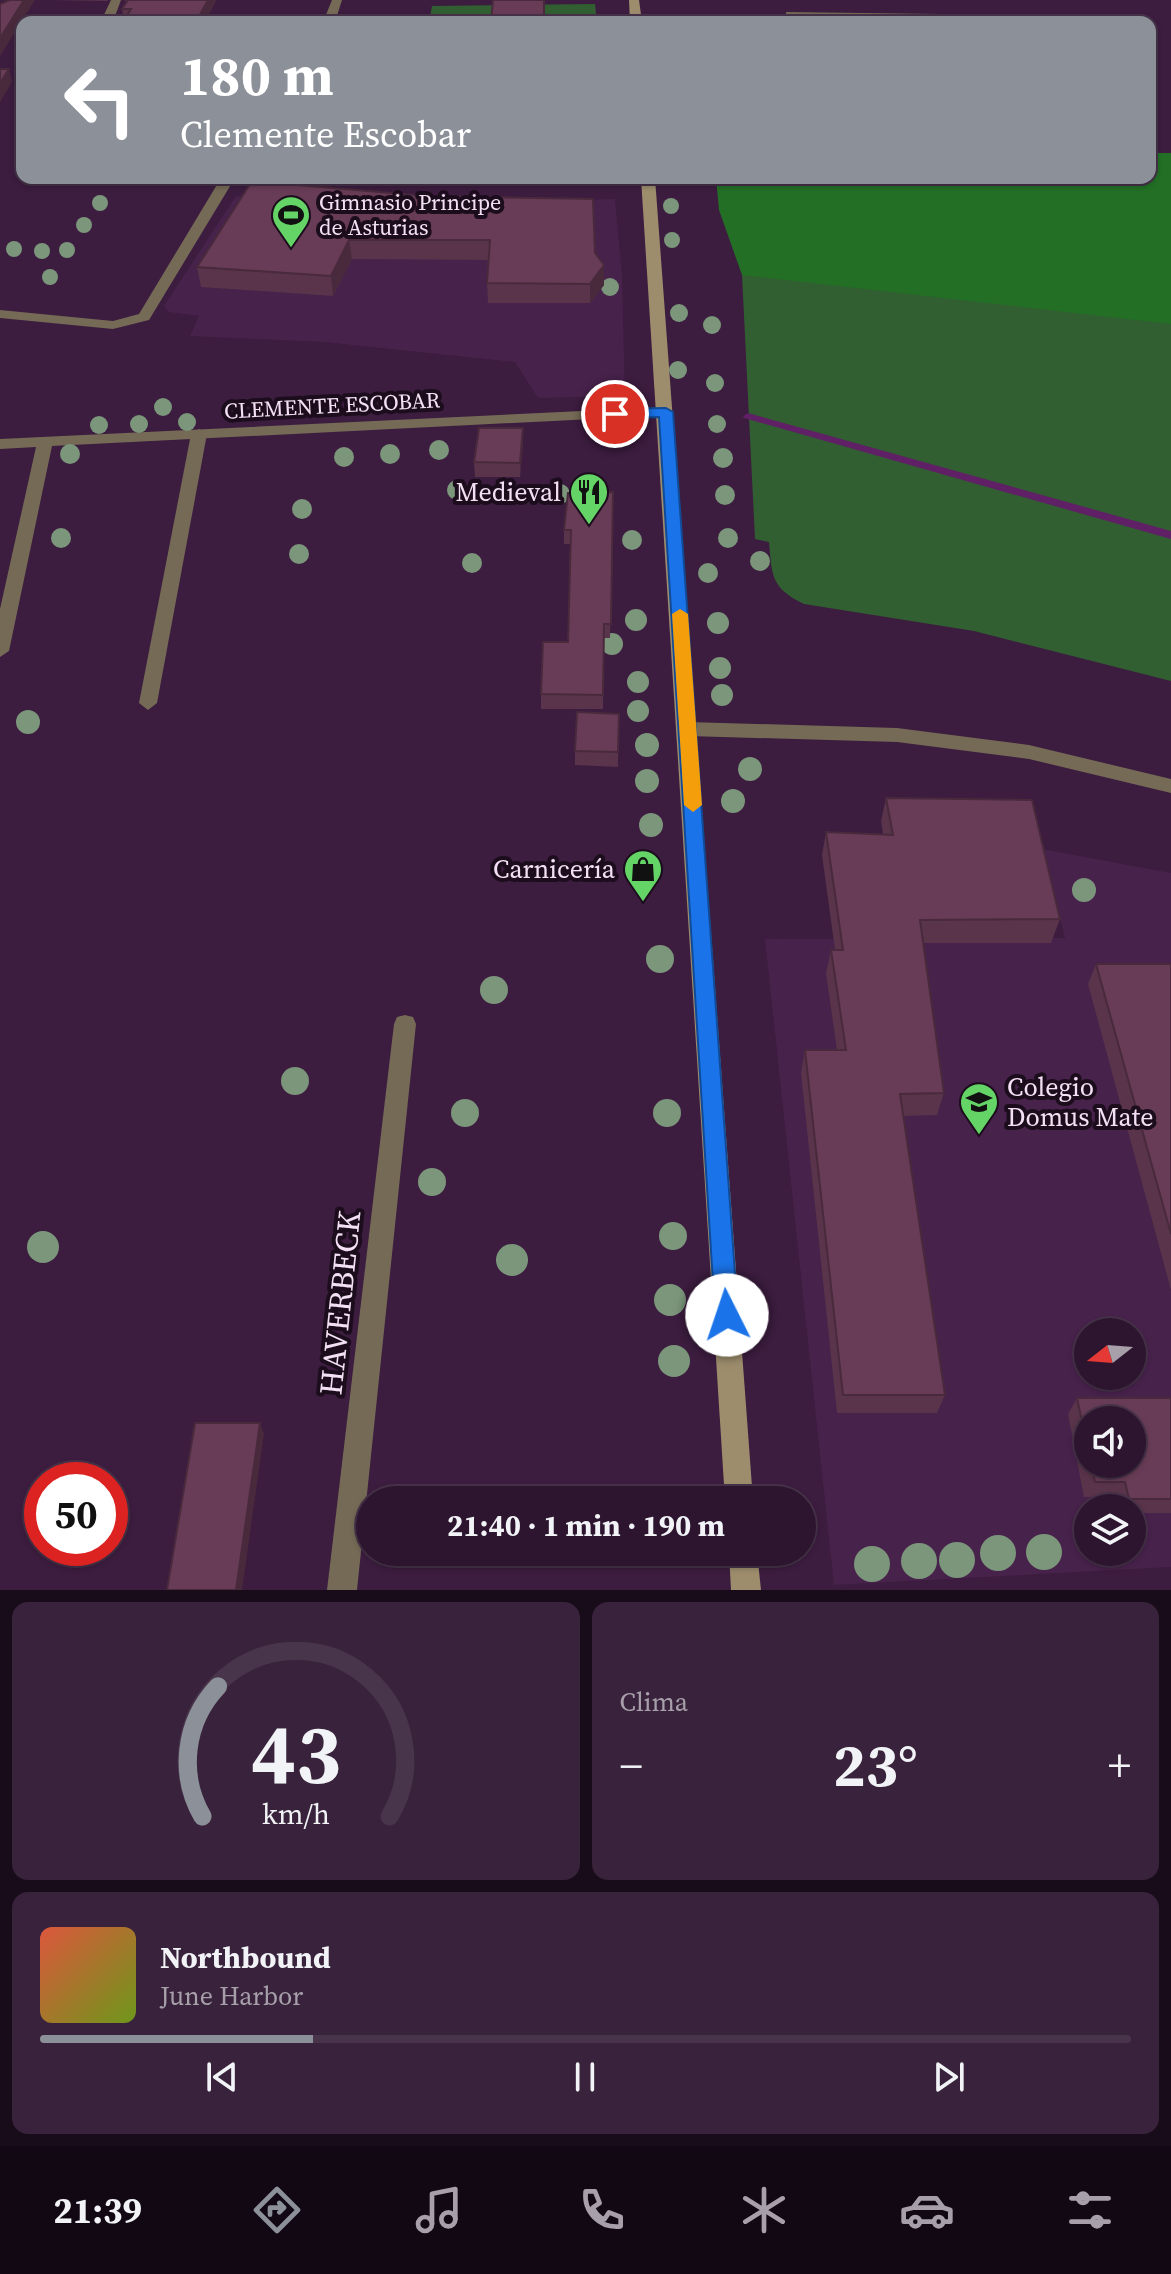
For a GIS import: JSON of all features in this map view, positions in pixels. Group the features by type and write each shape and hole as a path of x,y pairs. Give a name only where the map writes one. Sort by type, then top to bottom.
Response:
{"main road":[{"path":"648,184 738,1486"},
{"path":"744,1566 746,1590"}],"street":[{"path":"0,314 113,325 144,317 224,184"},
{"name":"CLEMENTE ESCOBAR","path":"0,444 666,412"},
{"path":"148,703 199,434"},
{"path":"0,651 45,442"},
{"path":"688,729 897,735 1029,752 1171,786"},
{"name":"HAVERBECK","path":"342,1590 405,1024"}],"shaded area":[{"path":"236,196 407,204 615,199 622,276 625,396 538,398 515,362 324,342 190,336 199,316 169,312 164,306"},
{"name":"Colegio Domus Mate","path":"1042,849 1171,873 1171,1567 834,1585 765,939 1065,938"}],"green space":[{"path":"595,4 596,16 430,16 432,6"},
{"path":"1156,153 1171,153 1171,324 742,275 719,210 717,184 1156,184"},
{"path":"1171,249 1171,681 974,631 804,604 779,586 773,572 769,542 755,539 742,275"}],"building":[{"path":"24,0 0,38 0,4"},
{"path":"128,0 208,0 199,16 127,16 131,9 122,9"},
{"path":"493,0 544,0 544,16 492,16"},
{"path":"0,69 9,69 0,83"},
{"path":"250,184 287,184 426,196 593,199 595,253 604,265 590,284 487,283 490,240 349,240 331,276 197,267"},
{"path":"479,428 523,428 520,463 474,462"},
{"path":"613,492 611,624 604,624 603,695 541,694 543,642 568,642 571,530 564,530 568,493"},
{"path":"577,712 619,714 618,752 575,751"},
{"path":"886,798 1032,800 1060,919 920,920 944,1093 900,1094 945,1395 843,1395 805,1050 846,1050 831,950 843,950 826,832 893,835"},
{"path":"1096,964 1171,964 1171,1234"},
{"path":"1077,1398 1171,1398 1171,1499 1146,1499 1146,1494 1128,1494 1125,1482 1095,1482 1094,1478 1146,1478 1146,1406 1079,1406"},
{"path":"195,1423 260,1423 236,1590 167,1590"}],"waterway":[{"path":"748,416 1171,535"}],"slow traffic":[{"path":"680,614 693,805"}],"place":[{"name":"Gimnasio Principe de Asturias","path":"291,249"},
{"name":"Medieval","path":"589,526"},
{"name":"Carnicería","path":"643,903"},
{"name":"Colegio Domus Mate","path":"979,1136"}],"route":[{"path":"615,414 666,412 727,1315"}]}
